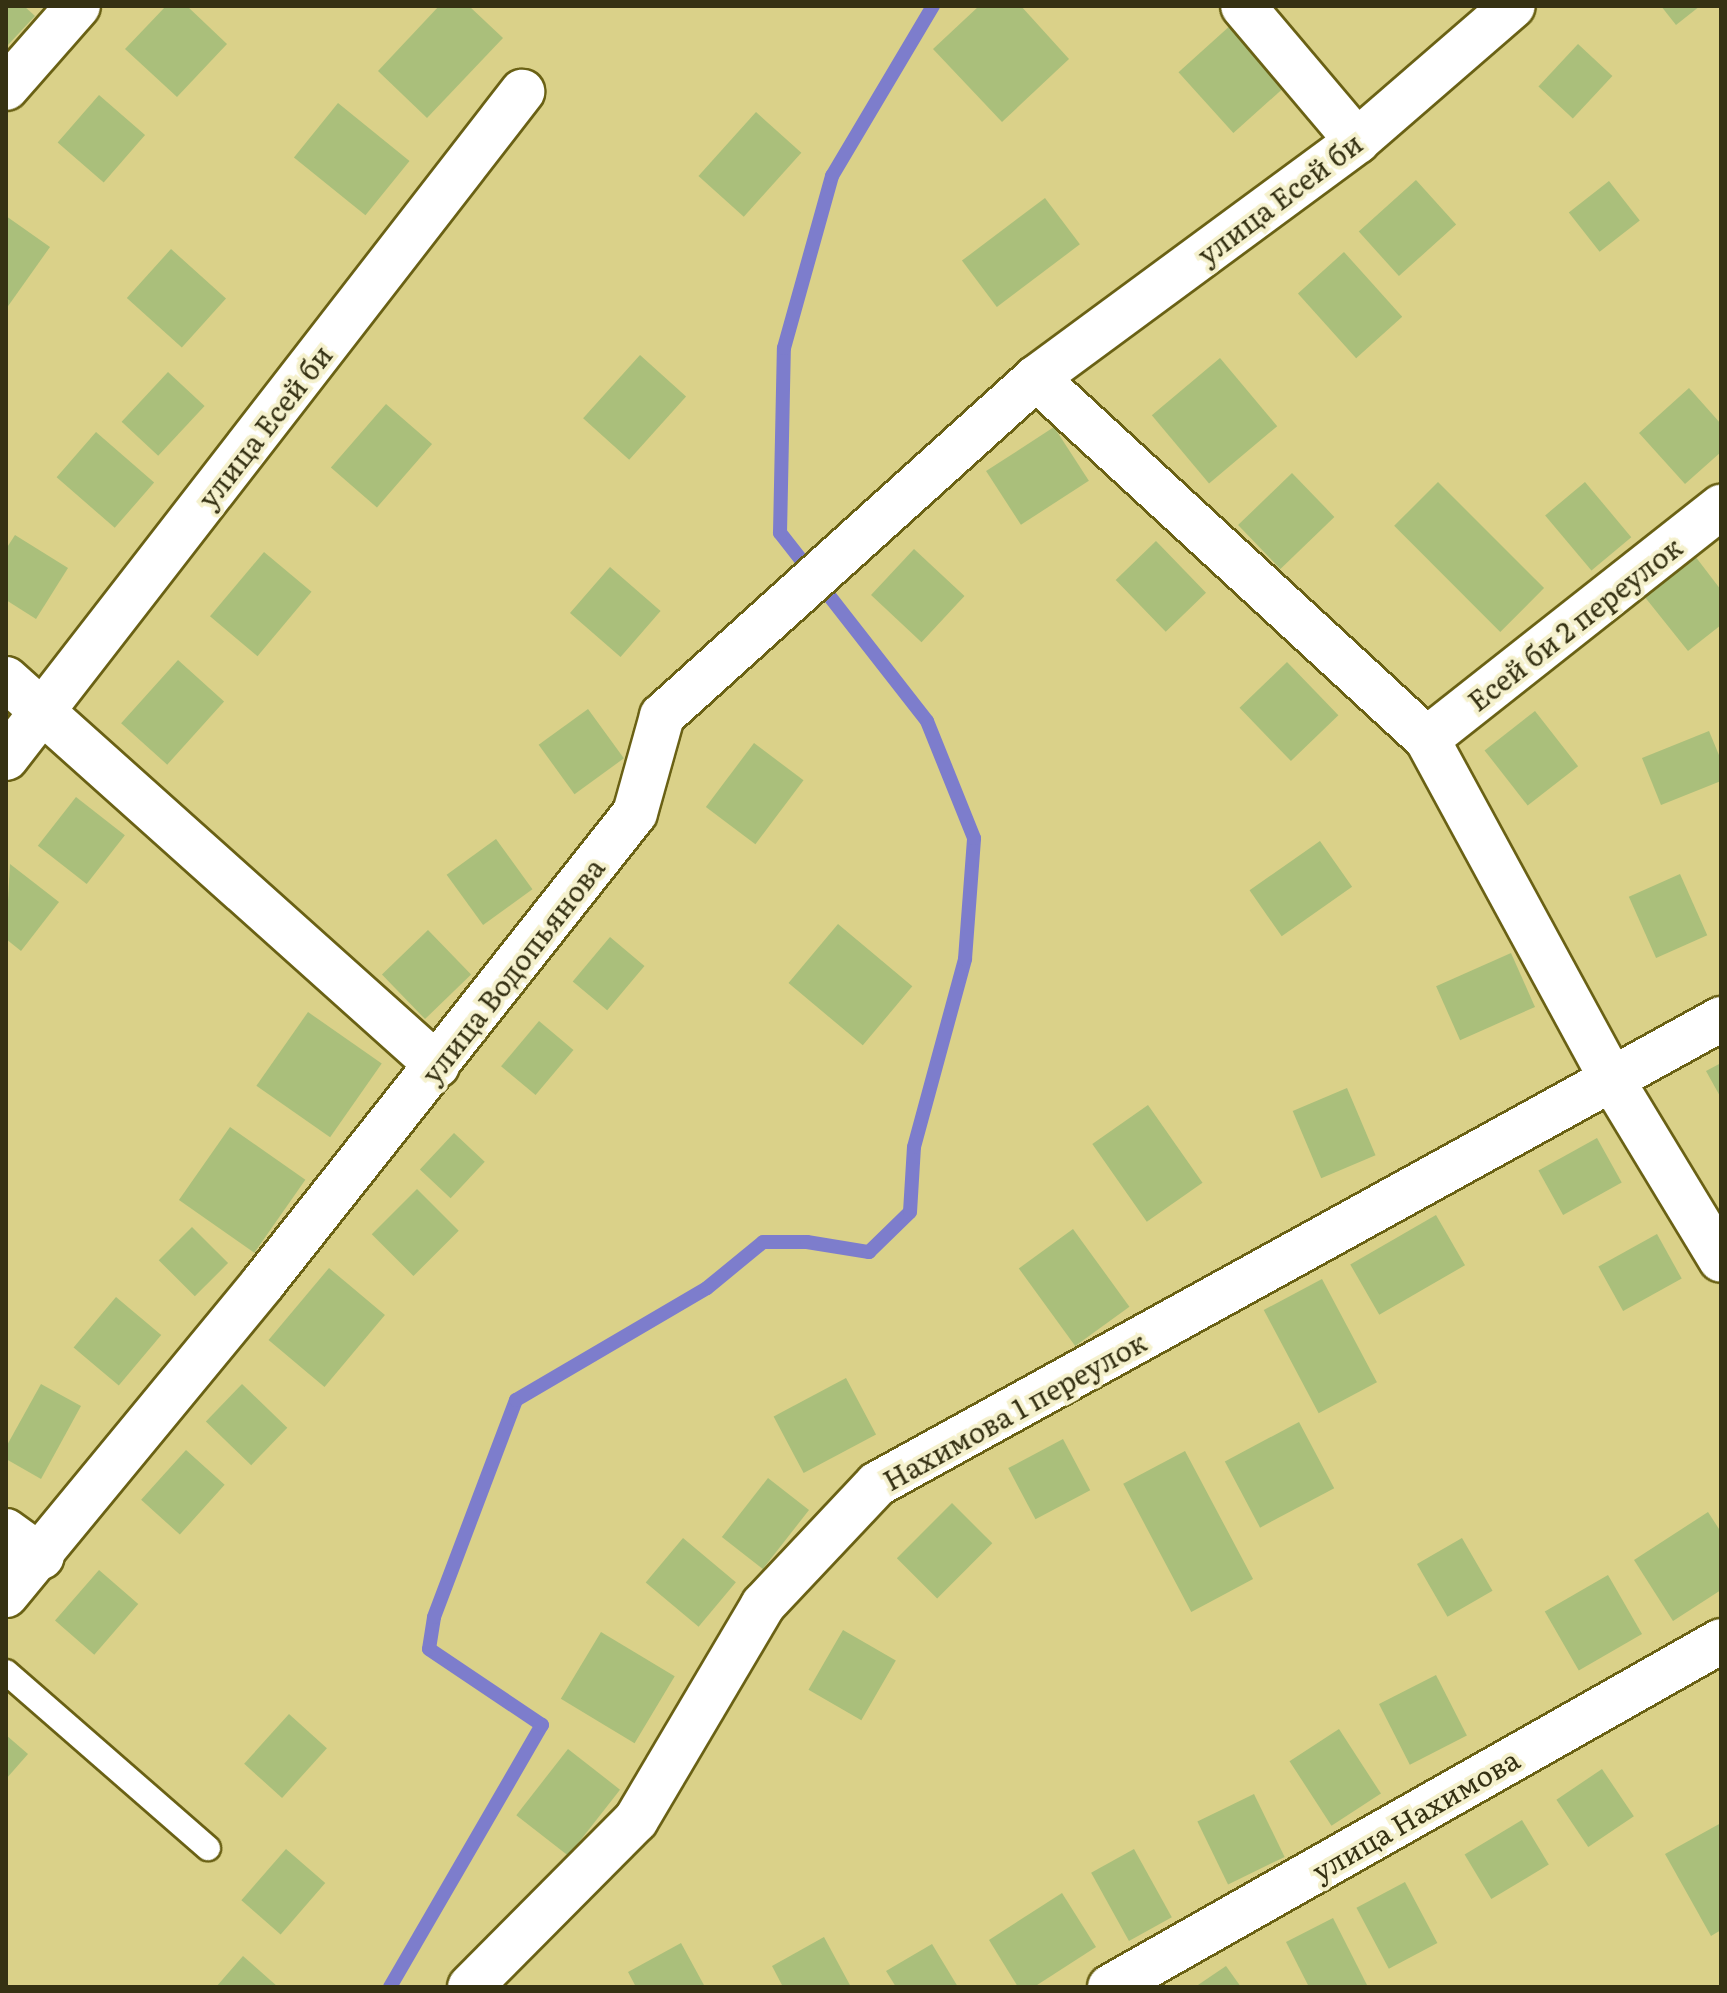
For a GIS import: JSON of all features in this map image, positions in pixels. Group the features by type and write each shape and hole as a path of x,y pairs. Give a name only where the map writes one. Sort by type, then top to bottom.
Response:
{"street":[{"path":"6,88 78,6"},
{"path":"1243,6 1357,141"},
{"name":"улица Есей би","path":"1036,378 1357,141 1513,6"},
{"name":"улица Есей би","path":"6,758 522,92"},
{"path":"1036,378 1427,739 1612,1080 1721,1260"},
{"name":"улица Водопьянова","path":"6,1595 42,1557 635,813 662,716 1036,378"},
{"name":"Есей би 2 переулок","path":"1427,739 1721,507"},
{"path":"6,679 45,710 437,1065"},
{"name":"Нахимова 1 переулок","path":"470,1987 636,1820 763,1605 877,1484 1721,1019"},
{"path":"6,1531 42,1557"},
{"name":"улица Нахимова","path":"1110,1987 1721,1641"}],"lane":[{"path":"6,1672 208,1848"}],"building":[{"path":"6,6 24,6 35,16 6,47"},
{"path":"166,6 187,6 227,44 177,97 125,49"},
{"path":"439,6 469,6 503,38 427,118 378,71"},
{"path":"979,6 1021,6 1069,59 1002,122 933,49"},
{"path":"1661,6 1700,6 1676,25"},
{"path":"1232,24 1287,85 1233,133 1178,72"},
{"path":"1578,44 1612,76 1573,118 1538,86"},
{"path":"99,95 145,135 104,183 58,143"},
{"path":"338,103 409,161 365,215 294,157"},
{"path":"756,112 801,153 744,217 698,176"},
{"path":"1416,180 1456,225 1399,276 1359,232"},
{"path":"1609,181 1640,220 1600,252 1569,212"},
{"path":"1045,198 1080,244 997,307 962,261"},
{"path":"6,216 50,247 6,309"},
{"path":"171,249 226,299 182,348 127,298"},
{"path":"1344,252 1402,317 1356,358 1298,293"},
{"path":"640,355 686,396 629,460 583,418"},
{"path":"1220,358 1277,426 1209,483 1152,415"},
{"path":"168,372 205,406 158,456 122,422"},
{"path":"1689,388 1721,424 1721,452 1685,484 1639,433"},
{"path":"386,404 432,444 377,507 331,467"},
{"path":"1054,427 1089,481 1021,525 986,471"},
{"path":"96,432 154,483 115,528 57,477"},
{"path":"1292,473 1334,517 1280,569 1238,525"},
{"path":"1438,482 1544,588 1500,632 1394,526"},
{"path":"1585,482 1631,537 1591,571 1545,515"},
{"path":"15,535 68,568 36,619 6,600 6,549"},
{"path":"1156,541 1206,593 1166,632 1116,580"},
{"path":"914,549 964,596 921,642 871,595"},
{"path":"264,552 311,592 258,656 210,616"},
{"path":"1695,556 1721,590 1721,625 1688,651 1644,596"},
{"path":"610,567 661,611 621,657 570,613"},
{"path":"178,660 224,701 167,765 121,723"},
{"path":"1287,662 1338,715 1291,761 1240,708"},
{"path":"588,709 624,758 575,794 539,745"},
{"path":"1535,711 1578,766 1528,806 1485,750"},
{"path":"1709,731 1721,760 1721,781 1661,805 1642,758"},
{"path":"754,743 804,780 755,844 706,807"},
{"path":"76,797 125,835 87,884 38,846"},
{"path":"496,839 532,889 483,925 447,875"},
{"path":"1320,841 1352,887 1282,936 1250,890"},
{"path":"10,864 59,902 21,951 6,939"},
{"path":"1680,874 1707,935 1656,958 1629,897"},
{"path":"838,924 912,986 863,1045 789,983"},
{"path":"428,930 471,975 425,1019 382,974"},
{"path":"610,937 644,966 607,1010 573,981"},
{"path":"1511,953 1535,1007 1460,1040 1436,986"},
{"path":"308,1012 382,1064 330,1137 256,1086"},
{"path":"539,1021 573,1050 536,1095 501,1066"},
{"path":"1721,1063 1721,1098 1706,1071"},
{"path":"1347,1088 1376,1155 1321,1178 1293,1111"},
{"path":"1148,1105 1202,1183 1147,1222 1092,1144"},
{"path":"230,1127 305,1180 254,1253 179,1200"},
{"path":"454,1133 485,1162 451,1198 420,1170"},
{"path":"1597,1138 1622,1183 1563,1215 1538,1170"},
{"path":"417,1189 459,1231 413,1276 372,1234"},
{"path":"1436,1215 1465,1265 1379,1315 1350,1264"},
{"path":"192,1227 228,1263 195,1296 159,1260"},
{"path":"1073,1229 1129,1307 1075,1346 1019,1268"},
{"path":"1657,1234 1682,1279 1623,1311 1598,1266"},
{"path":"329,1268 385,1315 324,1387 269,1340"},
{"path":"1322,1279 1377,1382 1319,1413 1264,1310"},
{"path":"116,1297 161,1335 119,1385 74,1348"},
{"path":"846,1378 876,1435 804,1473 774,1416"},
{"path":"41,1384 81,1406 41,1479 6,1459 6,1447"},
{"path":"242,1384 287,1428 251,1465 206,1421"},
{"path":"1299,1422 1334,1488 1260,1528 1225,1461"},
{"path":"1063,1439 1090,1490 1035,1519 1008,1468"},
{"path":"186,1450 225,1485 180,1535 141,1500"},
{"path":"1185,1451 1253,1579 1191,1612 1123,1484"},
{"path":"768,1478 809,1510 763,1569 722,1537"},
{"path":"952,1503 992,1543 937,1598 897,1558"},
{"path":"1708,1512 1721,1532 1721,1590 1673,1621 1634,1560"},
{"path":"683,1538 736,1582 699,1627 646,1582"},
{"path":"1462,1538 1492,1591 1447,1617 1417,1564"},
{"path":"99,1570 138,1604 94,1655 55,1621"},
{"path":"1608,1575 1642,1634 1579,1670 1545,1612"},
{"path":"843,1630 896,1660 861,1720 808,1690"},
{"path":"601,1632 675,1676 635,1743 561,1699"},
{"path":"1436,1675 1467,1736 1410,1765 1379,1704"},
{"path":"289,1714 327,1748 282,1798 244,1764"},
{"path":"1339,1729 1381,1794 1331,1826 1290,1761"},
{"path":"6,1735 28,1754 6,1779"},
{"path":"568,1749 620,1790 568,1856 516,1815"},
{"path":"1602,1769 1634,1816 1588,1847 1556,1800"},
{"path":"1254,1794 1285,1857 1228,1885 1197,1822"},
{"path":"1522,1820 1549,1865 1491,1899 1465,1855"},
{"path":"1721,1823 1721,1930 1711,1936 1665,1854"},
{"path":"286,1849 325,1883 281,1934 241,1900"},
{"path":"1134,1849 1172,1917 1129,1941 1091,1873"},
{"path":"1405,1882 1437,1943 1389,1969 1356,1908"},
{"path":"1062,1893 1096,1947 1034,1987 1018,1987 989,1940"},
{"path":"1333,1918 1368,1987 1309,1987 1286,1942"},
{"path":"824,1937 851,1987 783,1987 772,1966"},
{"path":"681,1943 705,1987 636,1987 628,1972"},
{"path":"932,1944 958,1987 896,1987 886,1971"},
{"path":"243,1956 278,1987 216,1987"},
{"path":"1226,1966 1241,1987 1195,1987"}],"waterway":[{"path":"390,1987 542,1725 429,1649 434,1617 516,1400 707,1288 763,1242 807,1242 869,1252 910,1212 914,1147 965,959 974,838 927,721 780,533 784,348 832,176 933,6"}]}
